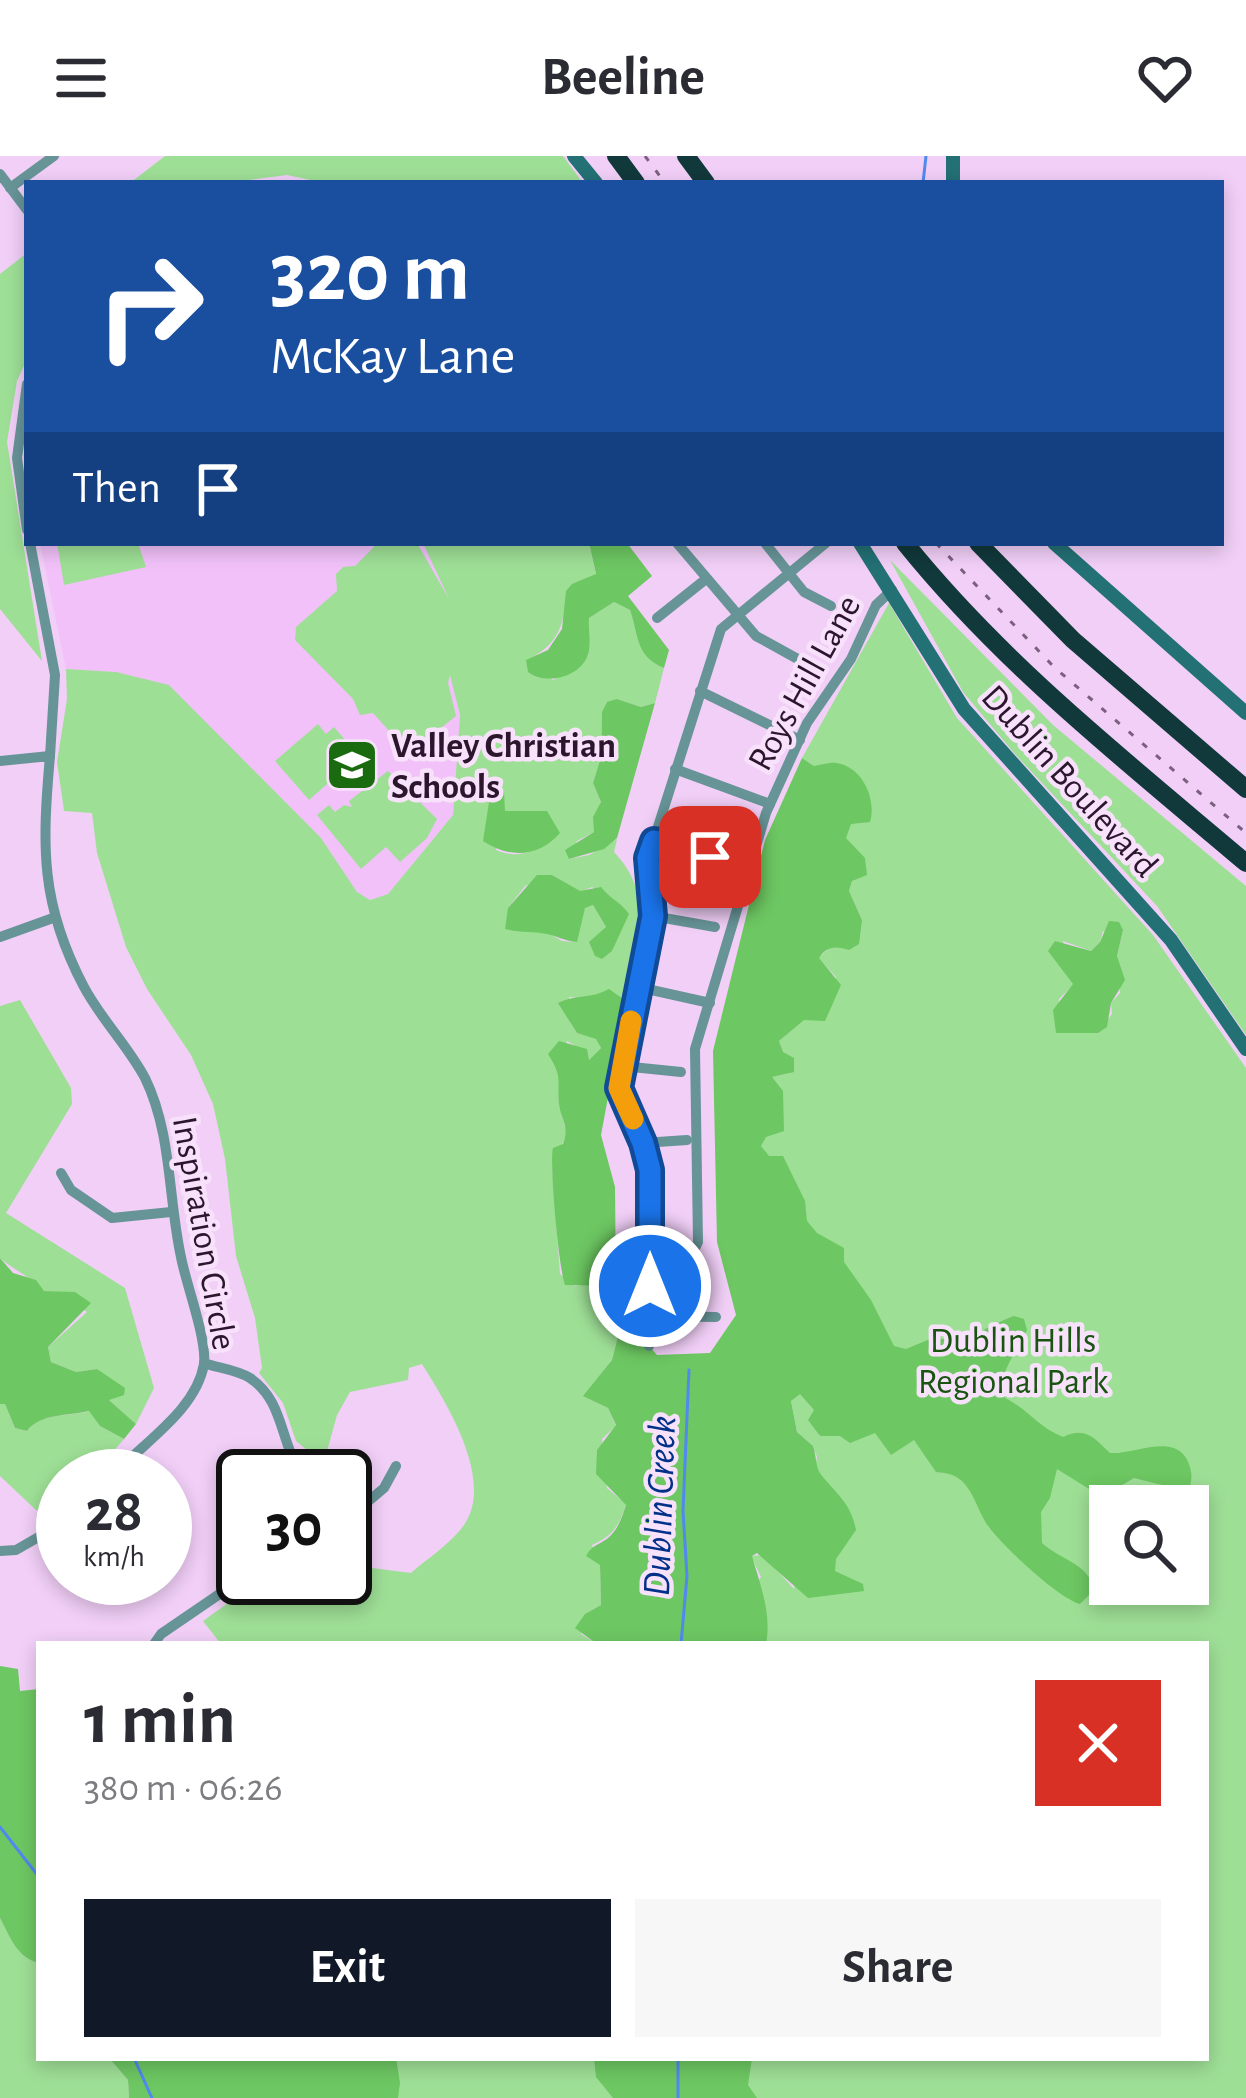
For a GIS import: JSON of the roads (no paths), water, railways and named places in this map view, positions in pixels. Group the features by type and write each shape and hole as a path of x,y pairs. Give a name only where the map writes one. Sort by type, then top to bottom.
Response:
{"highway":[{"path":"616,156 635,180"},
{"path":"907,546 1030,677 1246,863"},
{"path":"982,546 1073,640 1246,789"}],"street":[{"path":"10,188 54,156"},
{"path":"574,156 594,180"},
{"path":"0,174 24,206"},
{"path":"24,406 17,458 24,508"},
{"name":"Inspiration Circle","path":"31,546 55,675 44,866 53,918 84,988 145,1079 166,1147 171,1212 204,1364 186,1406 137,1449"},
{"path":"679,546 756,636 814,668"},
{"path":"767,546 804,592 831,606"},
{"path":"649,1346 650,1170 619,1088 653,916 648,858 721,629 822,546"},
{"name":"Dublin Boulevard","path":"862,546 964,709 1172,940 1246,1049"},
{"path":"1057,546 1246,712"},
{"path":"657,618 706,579"},
{"name":"Roys Hill Lane","path":"650,1256 692,1254 698,1242 695,1049 770,804 800,740 851,659 876,605 892,590"},
{"path":"700,691 800,740"},
{"path":"0,760 50,756"},
{"path":"675,769 770,804"},
{"path":"654,841 735,865"},
{"path":"653,916 715,928"},
{"path":"0,937 53,918"},
{"path":"638,987 710,1003"},
{"path":"622,1066 681,1072"},
{"path":"643,1143 687,1140"},
{"path":"61,1173 71,1190 112,1218 171,1212"},
{"path":"651,1316 716,1317"},
{"path":"204,1364 249,1377 278,1409 289,1449"},
{"path":"372,1498 396,1466"},
{"path":"0,1552 16,1550 36,1539"},
{"path":"156,1641 216,1596"}],"waterway":[{"name":"Dublin Creek","path":"923,180 926,156"},
{"name":"Dublin Creek","path":"681,1641 687,1576 683,1511 689,1370"},
{"path":"0,1827 36,1873"},
{"path":"135,2061 152,2098"},
{"name":"Dublin Creek","path":"678,2061 678,2098"}],"railway":[{"path":"645,156 663,180"},
{"path":"939,546 1054,667 1246,833"}],"place":[{"name":"Valley Christian Schools","path":"352,765"}],"park label":[{"name":"Dublin Hills Regional Park","path":"1013,1360"}]}
